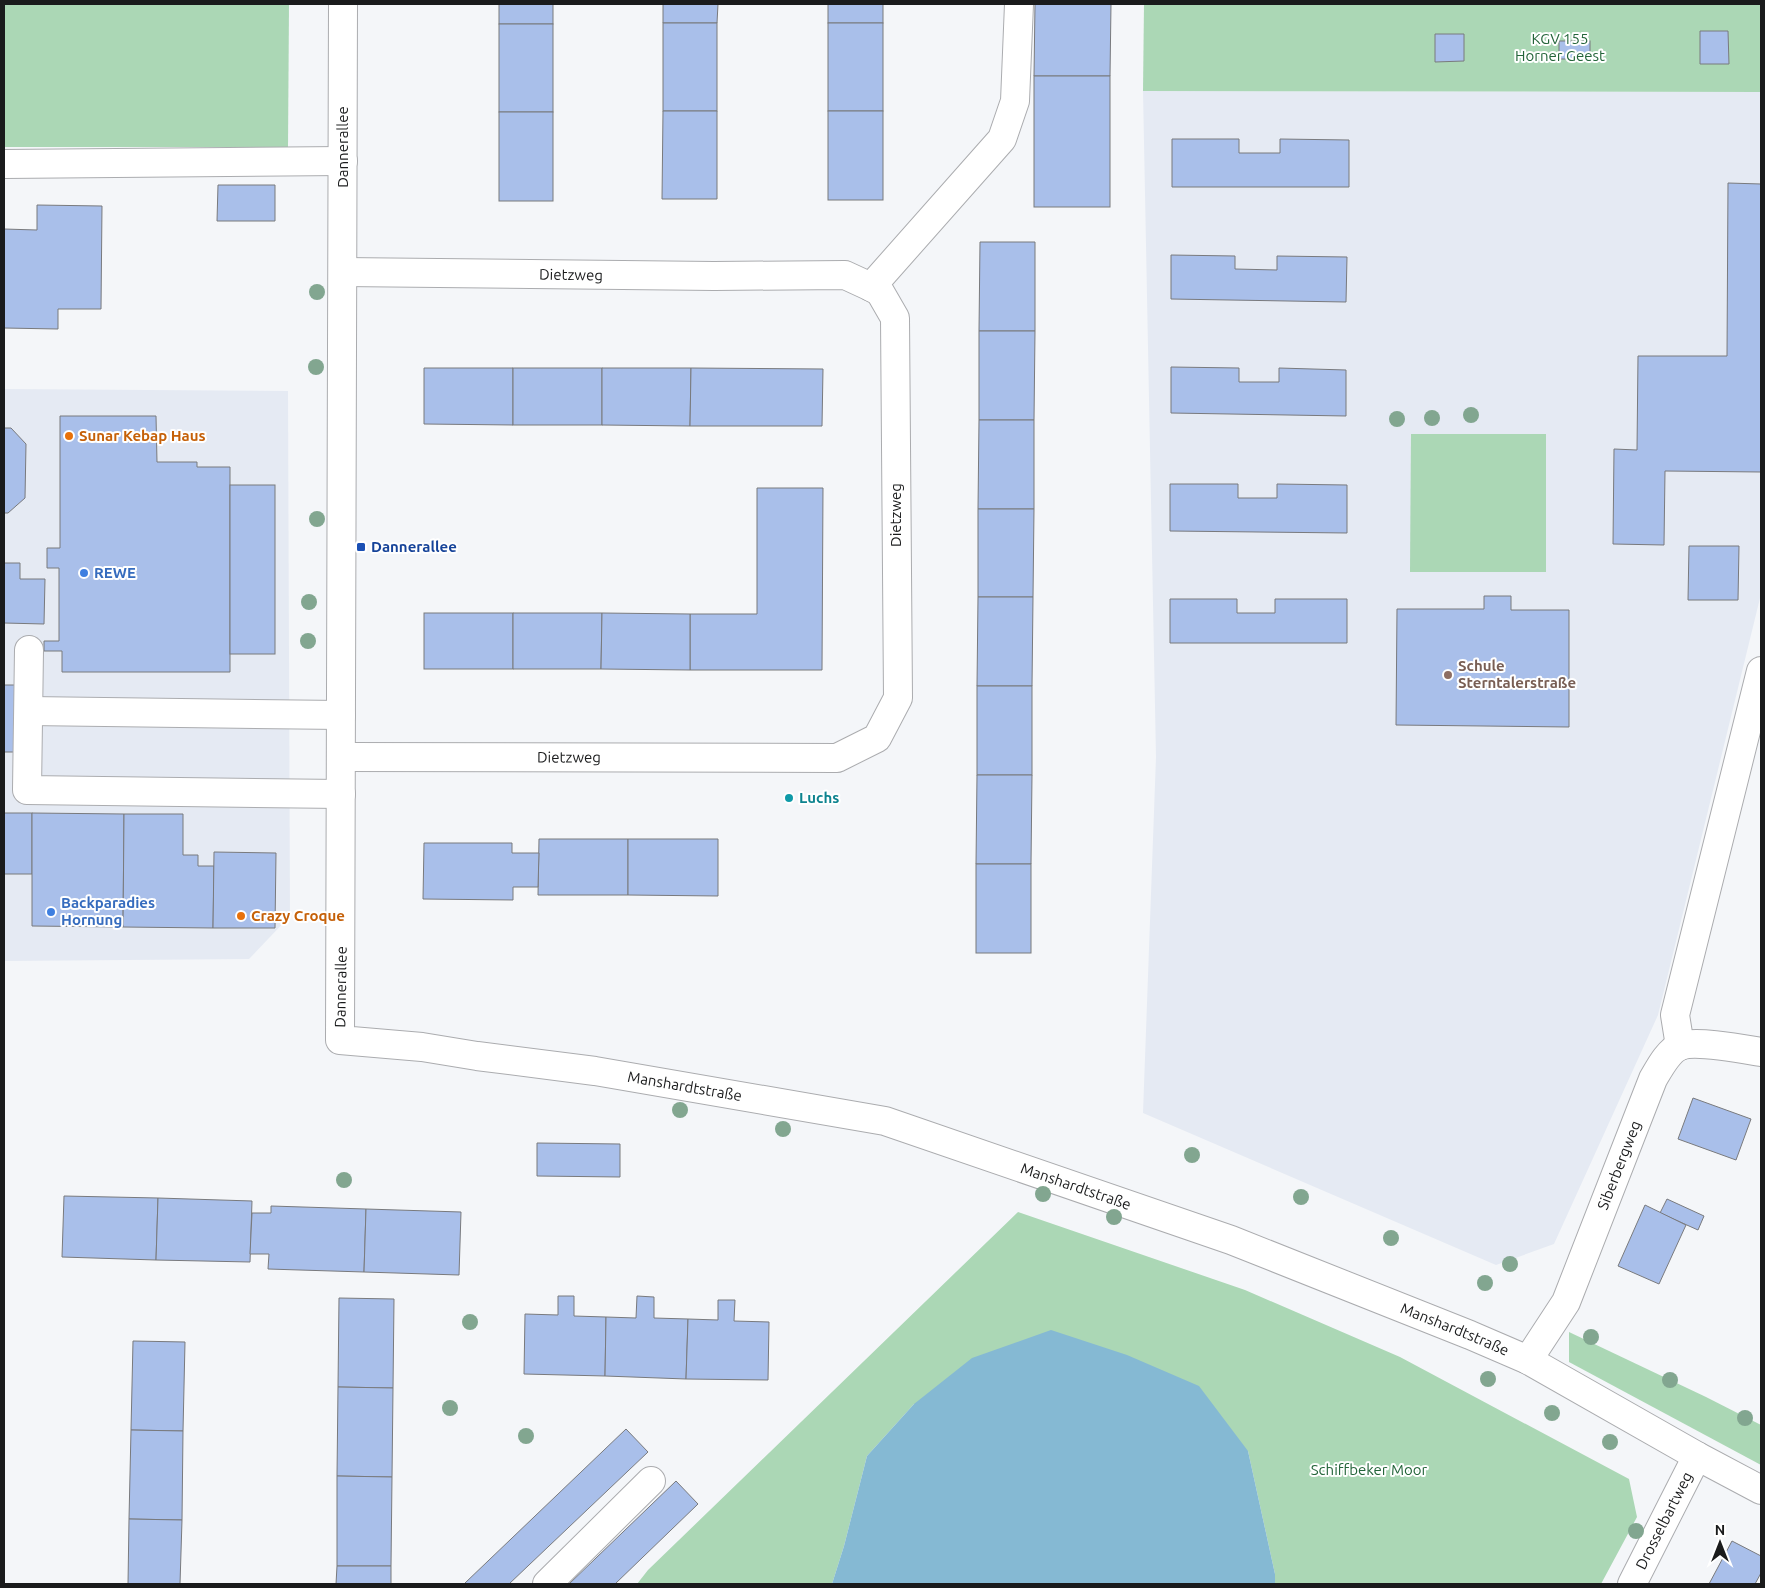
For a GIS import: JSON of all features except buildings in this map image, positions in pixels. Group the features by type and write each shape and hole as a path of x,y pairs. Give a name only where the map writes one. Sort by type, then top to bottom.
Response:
{"street":[{"name":"Dannerallee","path":"340,1040 343,4"},
{"path":"870,287 1002,139 1014,101 1019,4"},
{"path":"4,164 343,161"},
{"name":"Dietzweg","path":"341,757 838,758 877,738 898,698 895,318 880,292 845,276 343,272"},
{"path":"29,650 27,790 341,794"},
{"path":"1761,671 1675,1015 1680,1046 1701,1044 1761,1052"},
{"path":"29,711 341,715"},
{"name":"Manshardtstraße","path":"340,1040 422,1047 595,1071 886,1121 1231,1240 1470,1335 1528,1360 1761,1490"},
{"name":"Siberbergweg","path":"1528,1360 1566,1302 1653,1079 1664,1060 1680,1046"},
{"name":"Drosselbartweg","path":"1632,1584 1697,1456"},
{"path":"548,1584 651,1481"}],"shaded area":[{"name":"Schule Sterntalerstraße","path":"1143,91 1761,92 1761,594 1658,1015 1554,1244 1496,1265 1143,1113 1156,757"},
{"path":"4,389 288,391 290,916 249,959 4,961"}],"green space":[{"path":"4,4 289,4 288,147 4,147"},
{"name":"KGV 155 Horner Geest","path":"1144,4 1761,4 1761,92 1143,91"},
{"path":"1411,434 1546,434 1546,572 1410,572"},
{"name":"Schiffbeker Moor","path":"1018,1212 1245,1290 1400,1357 1629,1479 1637,1517 1601,1584 1275,1584 1275,1574 1248,1451 914,1404 867,1456 844,1546 832,1584 637,1584 648,1570"},
{"path":"1569,1332 1761,1425 1761,1465 1569,1362"}],"water":[{"path":"1051,1330 1127,1355 1199,1386 1248,1451 1275,1574 1275,1584 832,1584 844,1546 867,1456 914,1404 972,1358"}],"place":[{"name":"Sunar Kebap Haus","path":"69,436"},
{"name":"Dannerallee","path":"361,547"},
{"name":"REWE","path":"84,573"},
{"name":"Schule Sterntalerstraße","path":"1448,675"},
{"name":"Luchs","path":"789,798"},
{"name":"Backparadies Hornung","path":"51,912"},
{"name":"Crazy Croque","path":"241,916"}]}
